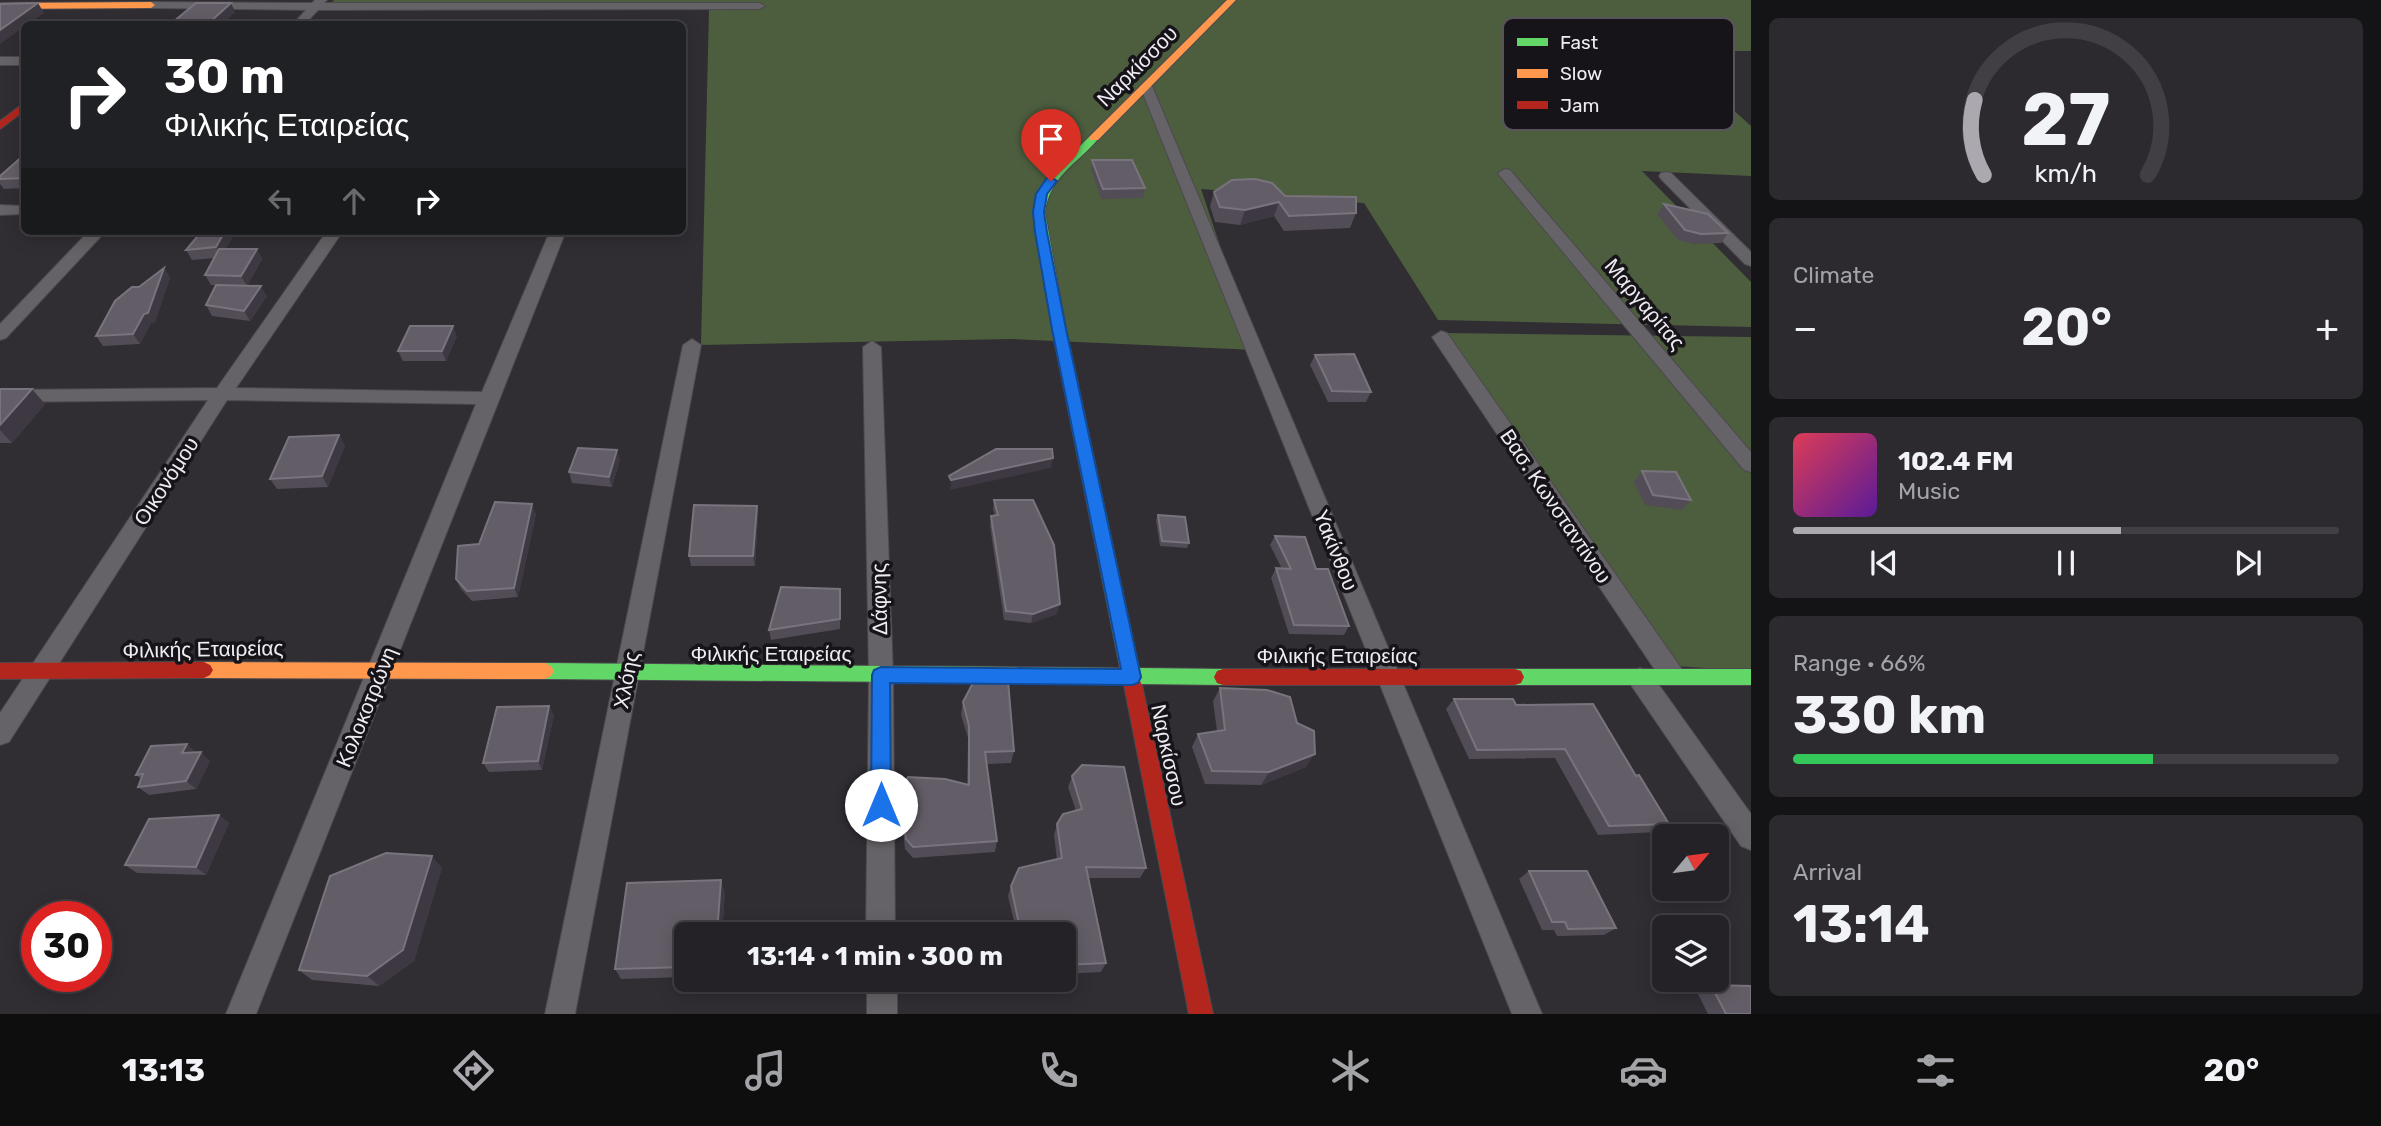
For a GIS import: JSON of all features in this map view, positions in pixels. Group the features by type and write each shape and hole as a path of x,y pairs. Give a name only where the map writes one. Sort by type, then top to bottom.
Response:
{"street":[{"name":"Ναρκίσσου","path":"1201,1014 1059,329 1039,212 1042,194 1051,181 1232,0"},
{"path":"1,2 318,3 646,11 759,6"},
{"path":"131,21 154,3"},
{"path":"302,21 318,3"},
{"path":"0,61 21,61"},
{"name":"Υακίνθου","path":"1146,86 1527,1014"},
{"path":"0,126 21,108"},
{"name":"Μαργαρίτας","path":"1505,173 1751,465"},
{"path":"1666,176 1751,261"},
{"path":"0,210 21,211"},
{"path":"0,334 94,235"},
{"name":"Οικονόμου","path":"0,734 222,394 332,235"},
{"name":"Κολοκοτρώνη","path":"241,1014 382,669 487,398 556,235"},
{"name":"Βασ. Κωνσταντίνου","path":"1441,337 1672,675"},
{"name":"Χλόης","path":"559,1014 692,345"},
{"name":"Δάφνης","path":"872,348 881,675 881,922"},
{"path":"0,396 222,394 487,398"},
{"name":"Φιλικής Εταιρείας","path":"0,671 382,669 1132,677 1751,677"},
{"path":"1640,678 1751,837"},
{"path":"881,992 882,1014"}],"green space":[{"path":"1751,0 1751,51 1734,51 1734,18 1503,18 1503,130 1734,130 1734,111 1751,126 1751,176 1642,171 1751,282 1751,327 1438,320 1364,203 1201,189 1255,350 1011,339 701,345 709,9 332,2"},
{"path":"1444,333 1751,337 1751,671 1674,666"}],"building":[{"path":"38,3 0,30 0,4"},
{"path":"196,3 231,3 211,21 174,21"},
{"path":"21,158 21,178 0,179 0,176"},
{"path":"1092,160 1132,160 1145,188 1103,189"},
{"path":"1255,179 1272,183 1285,196 1356,197 1356,213 1289,216 1279,202 1245,210 1220,207 1214,192 1232,180"},
{"path":"1664,204 1708,214 1728,233 1701,234 1685,230"},
{"path":"199,235 223,235 216,247 186,250"},
{"path":"219,249 257,249 241,276 205,275"},
{"path":"164,268 148,313 144,314 133,334 96,336 115,301 132,287 139,287"},
{"path":"216,285 261,286 244,311 206,305"},
{"path":"410,326 453,326 442,351 398,351"},
{"path":"1354,354 1371,392 1332,391 1315,355"},
{"path":"0,389 32,389 0,425"},
{"path":"339,435 322,476 270,479 289,437"},
{"path":"578,448 617,450 609,477 569,472"},
{"path":"996,449 1052,449 1053,458 951,480 949,476"},
{"path":"1642,471 1676,472 1691,500 1653,495"},
{"path":"994,500 1033,500 1054,545 1060,604 1033,614 1006,611 991,516 998,515"},
{"path":"495,502 532,504 514,588 467,591 456,579 458,546 479,544"},
{"path":"694,505 757,506 753,556 689,556"},
{"path":"1158,515 1185,517 1189,543 1162,541"},
{"path":"1275,536 1305,537 1316,569 1328,569 1349,626 1294,625 1276,568 1291,569"},
{"path":"781,587 840,589 840,619 769,630"},
{"path":"974,681 1008,681 1014,751 985,752 997,841 913,847 906,839 900,791 908,777 945,779 969,785 969,726 963,702"},
{"path":"1220,688 1267,690 1290,697 1297,723 1314,731 1315,754 1269,772 1212,771 1198,734 1225,730"},
{"path":"1454,699 1513,699 1516,705 1593,704 1636,776 1639,775 1669,824 1609,826 1565,749 1477,750"},
{"path":"549,706 538,761 483,763 497,707"},
{"path":"187,744 182,753 201,752 186,781 138,787 143,774 136,775 151,746"},
{"path":"1082,765 1124,767 1146,868 1086,867 1106,963 1076,964 1076,922 1018,922 1011,886 1019,868 1062,858 1057,824 1063,814 1082,809 1072,776"},
{"path":"219,815 196,867 125,865 149,819"},
{"path":"386,853 432,856 403,950 367,976 299,970 330,876"},
{"path":"1529,871 1587,871 1616,928 1568,929 1565,922 1552,922"},
{"path":"721,880 718,922 674,922 674,967 615,969 627,883"},
{"path":"1729,985 1751,986 1751,1014 1726,1014 1715,992 1729,992"}],"traffic: fast":[{"path":"1094,138 1051,181 1042,194 1039,212 1059,329 1133,685"},
{"path":"545,671 1223,677"},
{"path":"1515,677 1751,677"}],"traffic: slow":[{"path":"1094,138 1232,0"},
{"path":"0,6 151,5"},
{"path":"204,670 545,671"}],"traffic: jam":[{"path":"0,126 21,108"},
{"path":"0,671 204,670"},
{"path":"1223,677 1515,677"},
{"path":"1133,685 1201,1014"}],"route":[{"path":"881,805 881,675 1132,677 1041,232 1039,212 1042,194 1051,181"}]}
